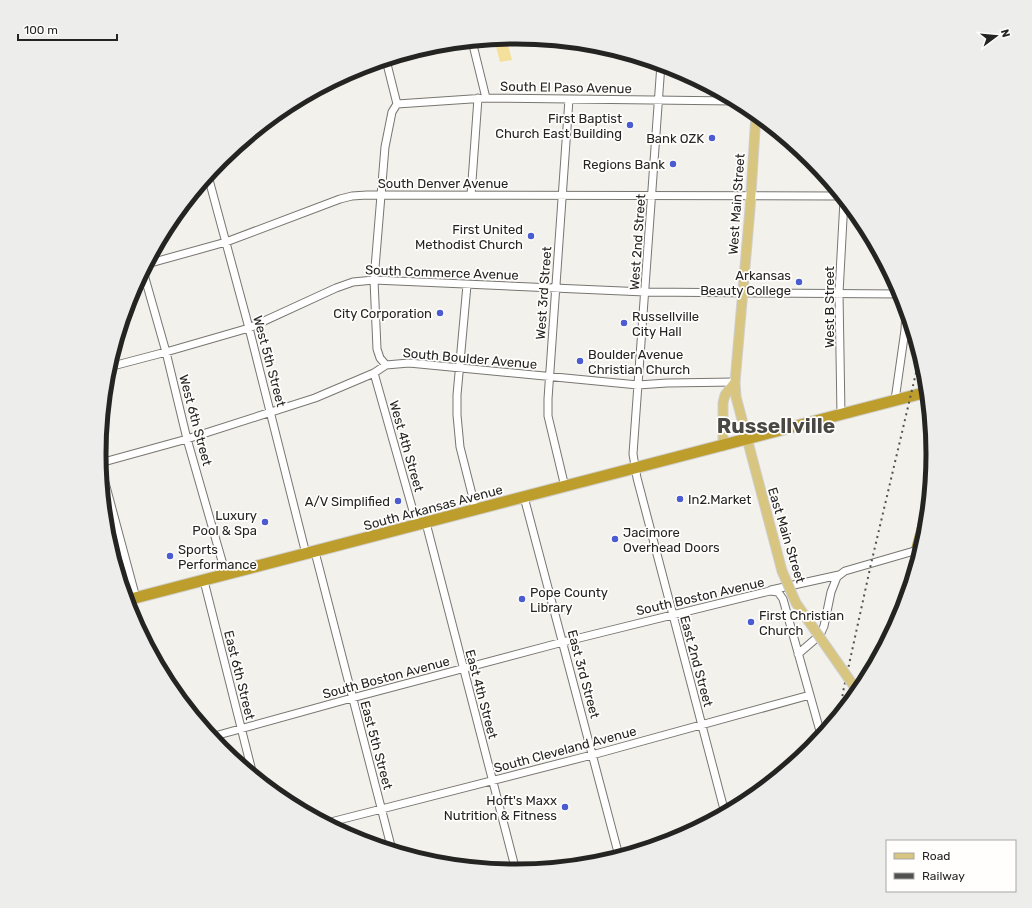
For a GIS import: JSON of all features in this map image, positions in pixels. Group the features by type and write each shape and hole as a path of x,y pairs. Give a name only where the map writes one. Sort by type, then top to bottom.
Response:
{"highway":[{"name":"South Arkansas Avenue","path":"133,599 921,394"}],"main road":[{"name":"West Main Street","path":"747,440 736,397 735,382 751,195 756,121"},
{"path":"723,446 723,403 725,395 735,382"},
{"name":"East Main Street","path":"747,440 782,571 796,603 854,686"}],"street":[{"path":"473,47 486,98"},
{"path":"386,365 380,358 377,349 374,280 385,147 392,112 397,104 387,65"},
{"name":"West 2nd Street","path":"634,468 633,454 653,195 660,70"},
{"path":"471,195 478,98"},
{"name":"South El Paso Avenue","path":"397,104 478,98 723,100"},
{"name":"West 3rd Street","path":"565,487 548,416 548,377 569,99"},
{"name":"West 5th Street","path":"210,182 311,553"},
{"name":"South Denver Avenue","path":"154,262 226,242 340,199 352,196 834,196"},
{"name":"West B Street","path":"841,415 839,293 844,208"},
{"name":"West 6th Street","path":"145,279 226,575"},
{"name":"South Commerce Avenue","path":"116,365 249,328 336,288 353,282 374,280 645,292 894,294"},
{"path":"467,285 459,368 457,415 460,447 476,510"},
{"path":"895,400 905,326"},
{"name":"South Boulder Avenue","path":"106,461 188,440 271,411 315,398 374,373 386,365 409,363 638,385 735,382"},
{"name":"West 4th Street","path":"374,373 421,524"},
{"name":"East 2nd Street","path":"634,468 724,807"},
{"name":"East 3rd Street","path":"524,497 618,851"},
{"path":"110,510 131,593"},
{"name":"East 4th Street","path":"421,524 463,669 514,864"},
{"path":"819,729 798,654 820,635 824,626 831,592 836,577 845,571 914,551"},
{"name":"East 5th Street","path":"311,553 352,698 391,844"},
{"path":"770,591 840,575"},
{"name":"East 6th Street","path":"204,581 252,767"},
{"name":"South Boston Avenue","path":"218,735 563,642 770,591 778,592 783,599 798,654"},
{"name":"South Cleveland Avenue","path":"334,821 592,755 810,695"}],"shaded area":[{"path":"508,44 512,60 500,62 496,45"}],"waterway":[{"path":"912,549 921,516"},
{"path":"911,564 912,554"}],"railway":[{"path":"841,703 871,564 917,369"}],"place":[{"name":"First Baptist Church East Building","path":"630,125"},
{"name":"Bank OZK","path":"712,138"},
{"name":"Regions Bank","path":"673,164"},
{"name":"First United Methodist Church","path":"531,236"},
{"name":"Arkansas Beauty College","path":"799,282"},
{"name":"City Corporation","path":"440,313"},
{"name":"Russellville City Hall","path":"624,323"},
{"name":"Boulder Avenue Christian Church","path":"580,361"},
{"name":"In2.Market","path":"680,499"},
{"name":"A/V Simplified","path":"398,501"},
{"name":"Luxury Pool & Spa","path":"265,522"},
{"name":"Jacimore Overhead Doors","path":"615,539"},
{"name":"Sports Performance","path":"170,556"},
{"name":"Pope County Library","path":"522,599"},
{"name":"First Christian Church","path":"751,622"},
{"name":"Hoft's Maxx Nutrition & Fitness","path":"565,807"}],"district":[{"name":"Russellville","path":"776,426"}]}
